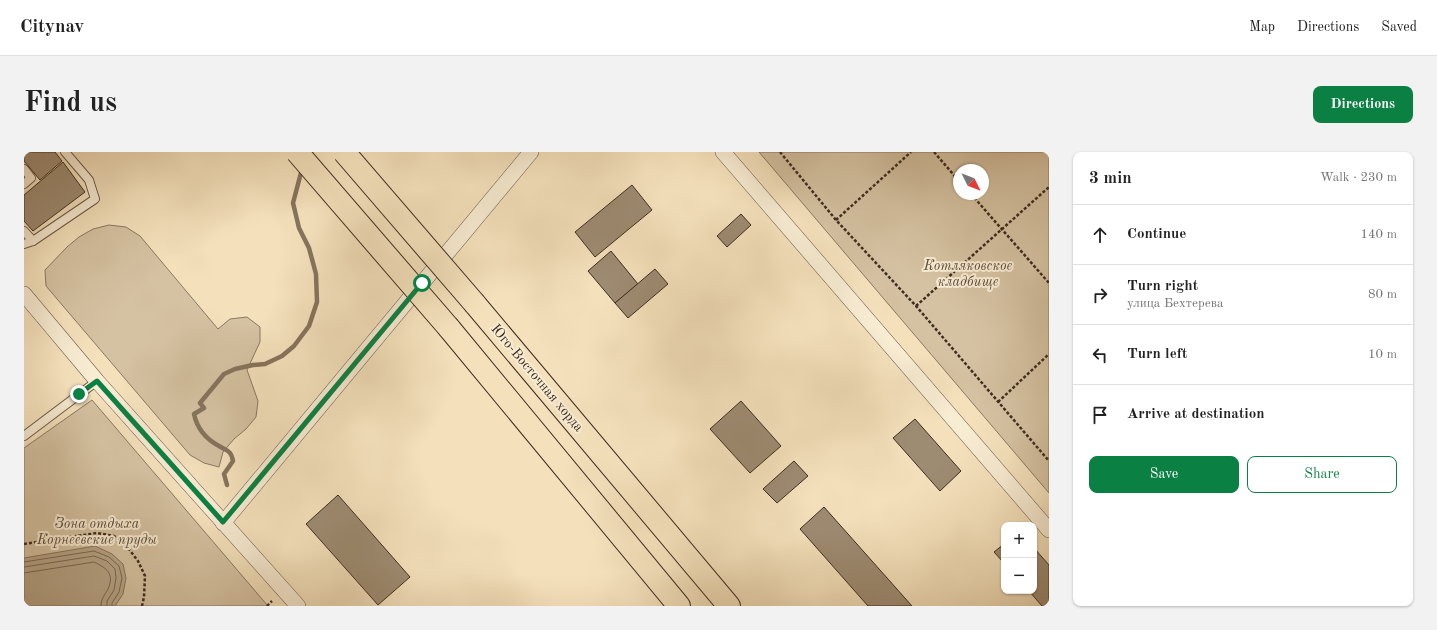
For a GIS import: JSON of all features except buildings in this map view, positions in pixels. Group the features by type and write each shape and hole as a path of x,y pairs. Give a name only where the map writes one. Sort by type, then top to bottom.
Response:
{"main road":[{"path":"297,152 449,328 679,606"},
{"name":"Юго-Восточная хорда","path":"344,152 475,304 729,606"}],"street":[{"path":"223,522 531,152"},
{"path":"723,152 1049,530"},
{"path":"24,294 97,381 298,606"}],"lane":[{"path":"24,244 33,241 95,199 89,180 65,152"},
{"path":"24,169 31,178 24,184"},
{"path":"24,231 33,241"},
{"path":"24,436 97,381"}],"path":[{"path":"780,152 836,220 916,306 1049,461"},
{"path":"836,220 910,152"},
{"path":"934,152 953,174"},
{"path":"916,306 1049,187"},
{"path":"976,200 1049,283"},
{"path":"998,402 1049,354"},
{"path":"24,544 97,533 114,536 125,544 138,561 145,576 142,606"},
{"path":"267,606 272,601"}],"green space":[{"name":"Котляковское кладбище","path":"759,152 1049,152 1049,493"},
{"path":"109,225 126,227 140,236 218,329 230,319 247,317 260,327 260,342 247,370 258,401 256,417 223,452 219,467 204,463 190,455 46,286 45,270 67,247 79,237 93,229"},
{"name":"Зона отдыха Корнеевские пруды","path":"92,400 268,606 24,606 24,448"}],"water":[{"path":"95,546 112,554 123,564 126,578 123,594 115,606 24,606 24,558"}],"waterway":[{"path":"227,485 224,474 233,461 231,455 228,451 214,443 206,436 197,424 194,414 204,408 200,403 224,374 235,369 265,364 282,356 294,346 309,326 317,302 316,274 309,248 299,228 293,203 302,169"}],"route":[{"path":"79,394 97,381 223,522 422,283"}]}
